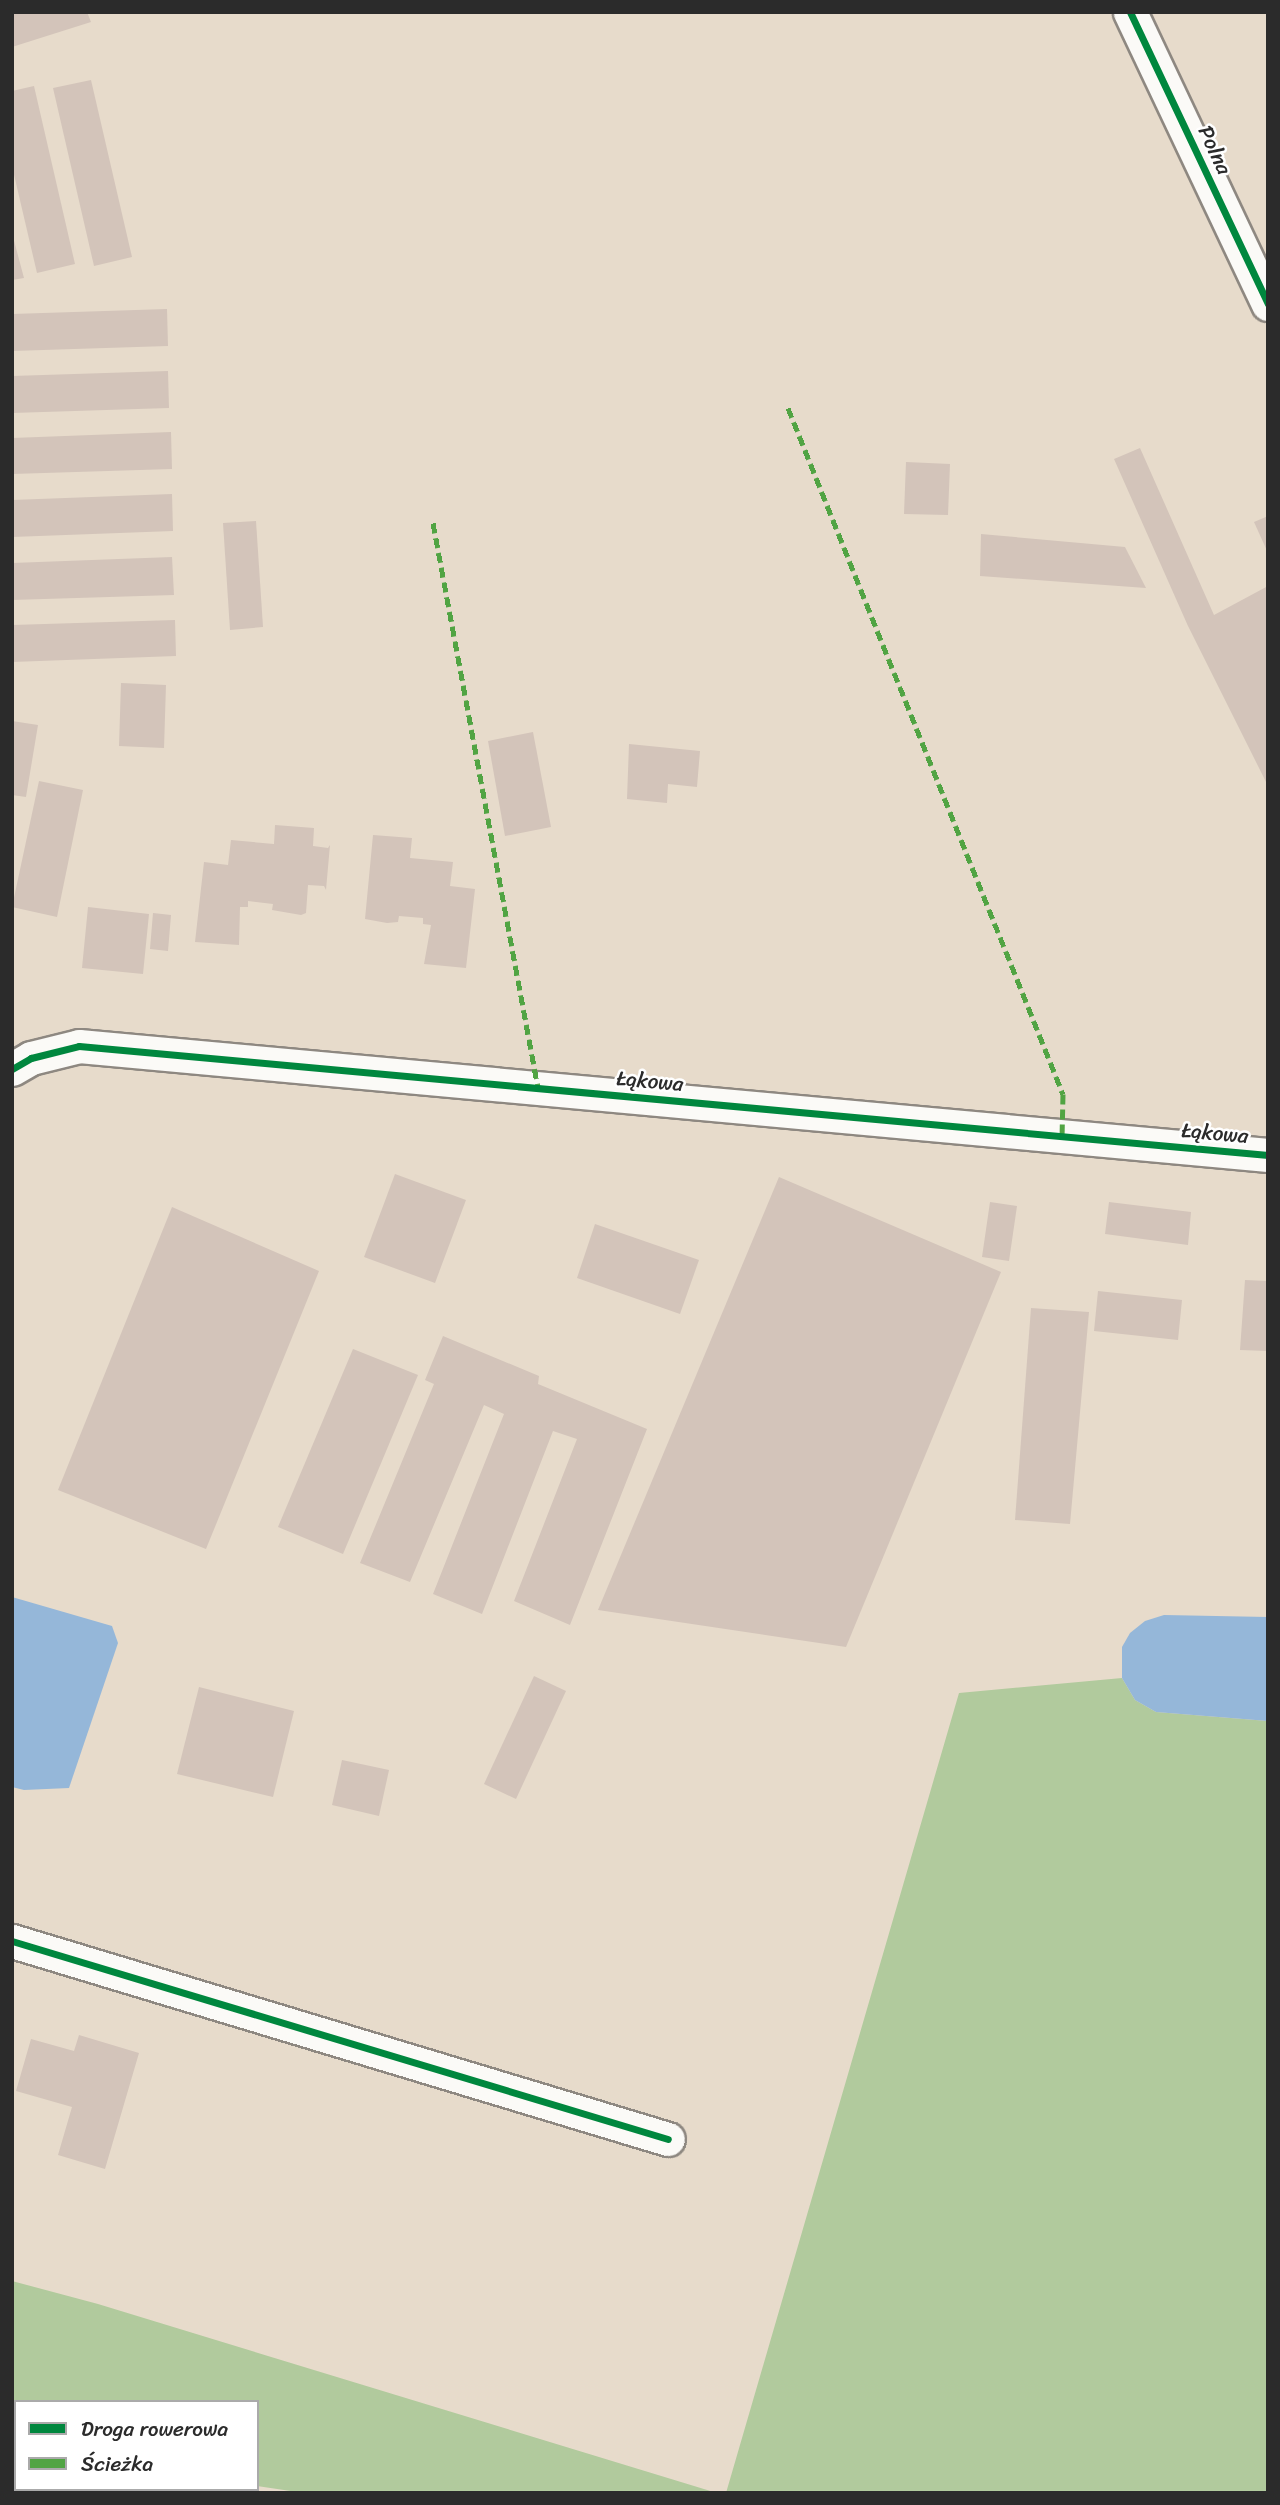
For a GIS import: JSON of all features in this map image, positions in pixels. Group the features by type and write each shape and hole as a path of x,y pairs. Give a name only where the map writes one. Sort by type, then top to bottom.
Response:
{"street":[{"name":"Polna","path":"1130,12 1268,304"},
{"name":"Łąkowa","path":"21,1063 79,1046 1268,1155"},
{"path":"12,1941 668,2139"}],"green space":[{"path":"1122,1678 1135,1700 1156,1712 1268,1721 1268,2493 726,2493 959,1693"},
{"path":"12,2281 98,2304 717,2493 304,2493 259,2486 259,2400 14,2400 14,2434"}],"water":[{"path":"12,1597 112,1626 118,1643 69,1788 24,1790 12,1787"},
{"path":"1164,1615 1268,1617 1268,1721 1156,1712 1135,1700 1122,1678 1122,1647 1130,1633 1145,1621"}],"building":[{"path":"12,12 87,12 91,22 12,47"},
{"path":"91,80 132,257 94,266 53,88"},
{"path":"34,86 75,264 37,273 12,166 12,91"},
{"path":"12,233 24,278 12,280"},
{"path":"167,309 168,346 12,351 12,314"},
{"path":"168,371 169,408 12,413 12,376"},
{"path":"171,432 172,469 12,474 12,438"},
{"path":"1140,448 1214,615 1268,586 1268,786 1188,626 1114,459"},
{"path":"906,462 950,464 948,515 904,514"},
{"path":"172,494 173,531 12,537 12,500"},
{"path":"1268,516 1268,553 1254,522"},
{"path":"256,521 263,627 230,630 223,523"},
{"path":"981,534 1125,547 1146,588 980,576"},
{"path":"172,557 174,595 12,600 12,563"},
{"path":"175,620 176,656 12,662 12,625"},
{"path":"121,683 166,685 164,748 119,746"},
{"path":"12,721 38,725 26,797 12,795"},
{"path":"533,732 551,827 505,836 488,741"},
{"path":"629,744 700,751 697,787 668,784 667,803 627,799"},
{"path":"39,781 83,790 57,917 12,907"},
{"path":"275,825 314,828 313,846 328,848 330,845 326,890 324,886 308,885 306,913 301,915 272,910 273,904 248,901 248,907 240,907 239,945 195,942 204,862 228,865 231,840 274,844"},
{"path":"373,835 412,838 410,858 453,862 450,886 475,889 466,968 424,964 431,925 423,924 423,918 399,916 398,922 387,923 365,919"},
{"path":"88,907 149,914 143,974 82,968"},
{"path":"153,913 171,915 168,951 150,949"},
{"path":"395,1174 466,1200 435,1283 364,1257"},
{"path":"779,1177 1001,1272 846,1647 598,1610"},
{"path":"990,1202 1017,1206 1009,1261 982,1257"},
{"path":"1109,1202 1191,1212 1188,1245 1105,1234"},
{"path":"172,1207 319,1271 206,1549 58,1490"},
{"path":"595,1224 699,1260 680,1314 577,1278"},
{"path":"1245,1280 1268,1281 1268,1351 1240,1350"},
{"path":"1098,1291 1182,1300 1178,1340 1094,1331"},
{"path":"1031,1308 1089,1312 1070,1524 1015,1520"},
{"path":"443,1336 539,1376 538,1384 647,1429 570,1625 514,1601 577,1439 553,1431 482,1614 433,1594 504,1414 484,1405 410,1582 360,1563 434,1384 425,1380"},
{"path":"353,1349 418,1375 343,1554 278,1527"},
{"path":"534,1676 566,1691 516,1799 484,1784"},
{"path":"199,1687 294,1711 273,1797 177,1774"},
{"path":"342,1760 389,1770 379,1816 332,1805"},
{"path":"79,2035 139,2053 105,2169 58,2155 72,2107 16,2091 31,2039 74,2051"}],"marked path":[{"path":"788,408 1063,1094 1062,1137"},
{"path":"433,523 538,1088"}],"cycle path":[{"path":"1130,12 1268,304"},
{"path":"12,1069 31,1058 79,1046 1268,1155"},
{"path":"12,1941 668,2139"}]}
